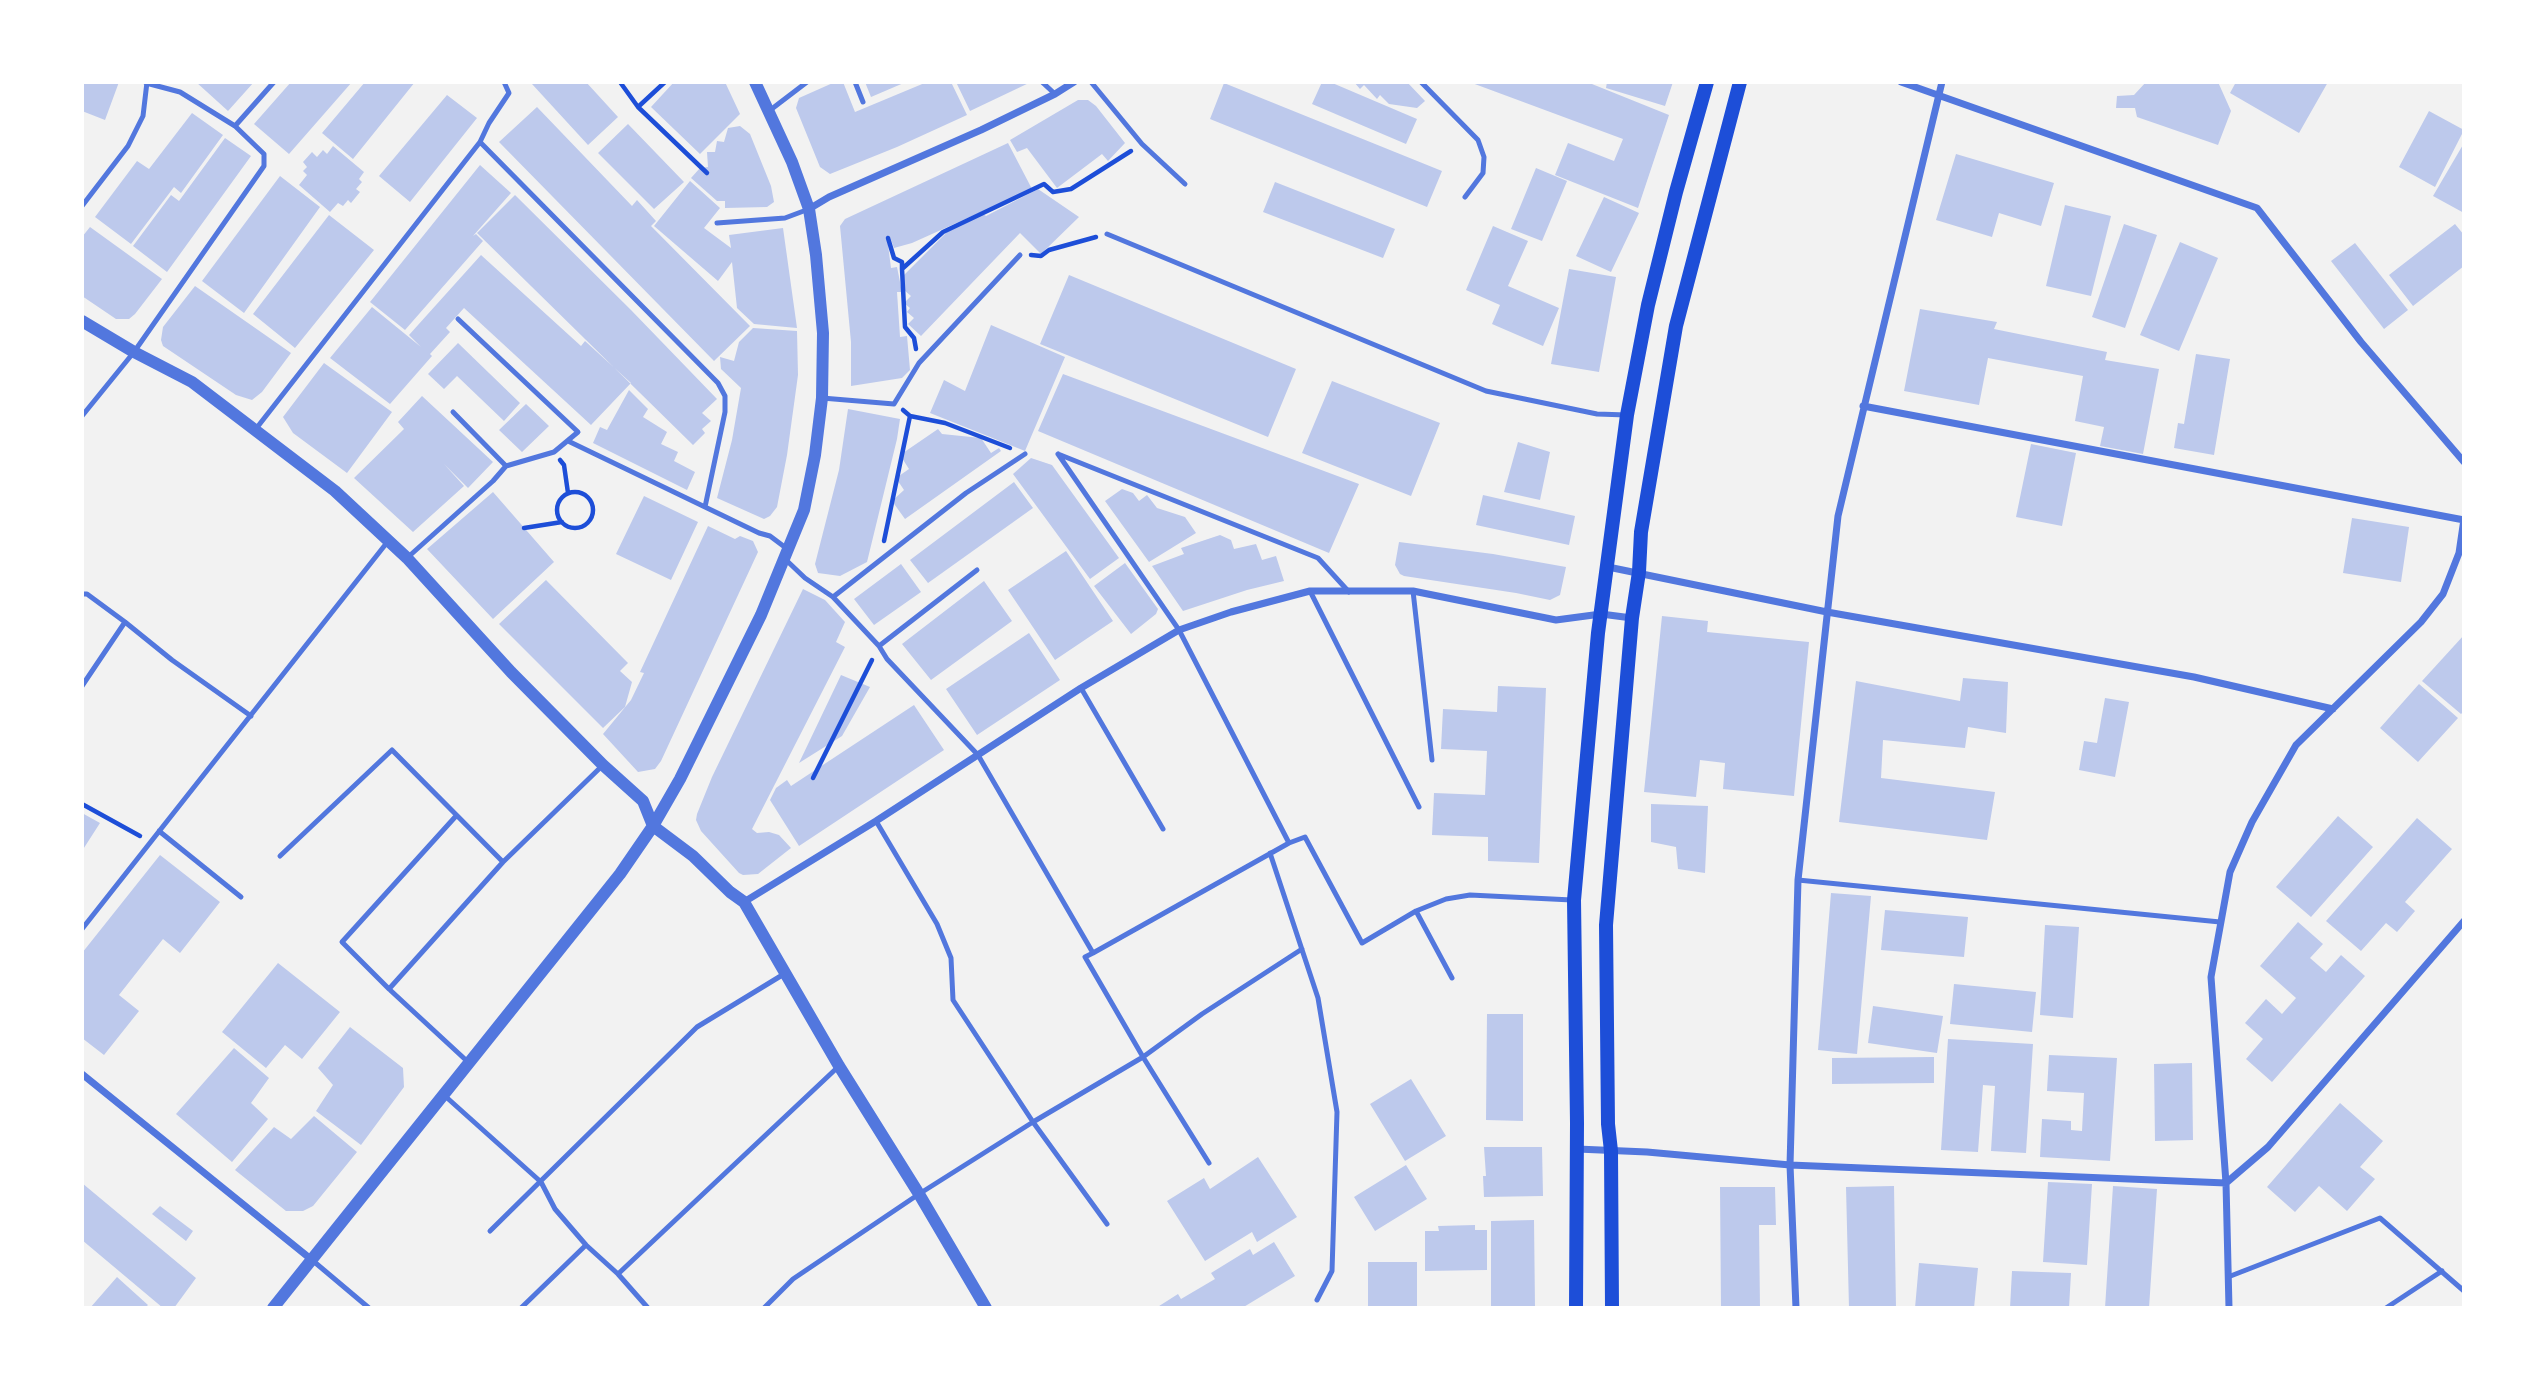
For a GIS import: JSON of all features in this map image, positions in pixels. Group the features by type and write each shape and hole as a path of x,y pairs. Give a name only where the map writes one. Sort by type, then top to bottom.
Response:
{"main road":[{"path":"1576,1308 1574,900 1585,758 1627,415 1648,305 1707,82"},
{"path":"1612,1308 1606,925 1632,618 1639,572 1641,533 1676,326 1740,82"}],"street":[{"path":"273,1308 620,874 653,826 680,779 761,615 787,554 804,510 815,455 822,398 823,333 809,209 792,162 755,82"},
{"path":"809,209 829,197 913,162 1055,94 1074,82"},
{"path":"1901,82 2257,208 2361,342 2464,462"},
{"path":"1796,1308 1790,1165 1798,880 1838,516 1942,82"},
{"path":"82,321 192,382 335,491 407,558 511,671 603,765 643,801 653,826 744,902 839,1066 986,1308"},
{"path":"1863,405 2464,519 2459,552 2443,594 2421,622 2297,745 2252,822 2231,872 2211,977 2226,1183 2229,1308"},
{"path":"1608,567 1827,612 2194,677 2333,709"},
{"path":"744,902 876,821 1081,688 1179,629 1231,612 1310,591 1413,591 1556,620 1601,614 1632,618"},
{"path":"1576,1149 1790,1165 2226,1183 2268,1147 2464,921"},
{"path":"82,1074 312,1260"}],"lane":[{"path":"235,126 274,82"},
{"path":"255,430 480,142 489,122 509,93 504,82"},
{"path":"769,111 807,82"},
{"path":"855,82 863,102"},
{"path":"1042,82 1055,94"},
{"path":"1091,82 1142,144 1185,184"},
{"path":"1421,82 1478,140 1484,157 1483,173 1465,197"},
{"path":"82,206 128,146 142,116 147,83 180,92 235,126 264,154 264,166 134,352 82,416"},
{"path":"480,142 718,383 725,396 725,412 705,507"},
{"path":"717,223 785,218 809,209"},
{"path":"1107,234 1486,391 1597,414 1627,415"},
{"path":"822,398 894,404 919,363 1020,255"},
{"path":"407,558 493,481 506,466 554,452 578,432 458,319"},
{"path":"453,411 506,466"},
{"path":"568,441 770,536 805,578 833,597 887,659 978,755 1093,953"},
{"path":"833,597 966,493 1025,454"},
{"path":"1289,843 1179,629 1058,454 1318,558 1350,593"},
{"path":"82,929 389,540"},
{"path":"878,646 977,570"},
{"path":"1310,591 1419,807"},
{"path":"1413,591 1432,760"},
{"path":"85,594 251,716"},
{"path":"82,686 125,622"},
{"path":"1081,688 1163,829"},
{"path":"280,856 392,750 503,862"},
{"path":"389,989 503,862 603,765"},
{"path":"456,816 342,942 468,1062"},
{"path":"876,821 937,924 951,958 953,1000 1033,1122 1107,1224"},
{"path":"159,831 241,897"},
{"path":"1209,1163 1085,957 1270,853 1305,837 1362,943 1416,911 1446,899 1470,895 1574,900"},
{"path":"1270,853 1318,998 1337,1112 1332,1270 1317,1300"},
{"path":"1798,880 2220,922"},
{"path":"1416,911 1451,978"},
{"path":"764,1308 793,1279 919,1194 1143,1057 1202,1014 1302,949"},
{"path":"490,1231 697,1027 785,974"},
{"path":"618,1274 839,1066"},
{"path":"443,1094 541,1182 555,1209 648,1308"},
{"path":"2228,1277 2380,1218 2464,1291"},
{"path":"521,1308 586,1245"},
{"path":"312,1260 369,1308"},
{"path":"2386,1308 2442,1271"}],"path":[{"path":"620,82 638,107 707,173"},
{"path":"638,107 665,82"},
{"path":"902,269 943,232 1044,184 1053,192 1071,189 1142,144"},
{"path":"1020,255 1041,256 1049,250 1107,234"},
{"path":"888,237 894,258 902,262 905,327 914,338 919,363"},
{"path":"894,404 910,416 945,423 1025,454"},
{"path":"879,562 910,416"},
{"path":"554,452 564,465 568,493"},
{"path":"579,492 589,499 591,516 578,527 567,526 557,512 559,500 568,493 579,492"},
{"path":"524,528 562,522"},
{"path":"813,778 878,646"},
{"path":"82,804 151,842"}],"building":[{"path":"82,82 119,82 105,120 82,111"},
{"path":"196,82 254,82 228,111"},
{"path":"291,82 352,82 289,154 254,124"},
{"path":"365,82 415,82 353,159 322,133"},
{"path":"586,82 618,117 588,145 532,84"},
{"path":"674,82 725,82 740,114 700,154 651,107"},
{"path":"835,82 843,82 855,112 927,82 951,82 967,115 830,174 820,167 796,108 799,98"},
{"path":"865,82 906,82 871,97"},
{"path":"956,82 1031,82 970,111"},
{"path":"1322,82 1330,82 1417,119 1406,144 1312,104"},
{"path":"1354,82 1407,82 1425,101 1417,108 1389,104 1380,95 1377,99 1364,85 1360,89"},
{"path":"1587,82 1669,115 1638,208 1555,175 1568,143 1614,161 1623,139 1472,83"},
{"path":"1607,82 1673,82 1665,106 1606,88"},
{"path":"2146,82 2218,82 2231,111 2218,145 2137,117 2135,108 2116,108 2117,96 2134,95"},
{"path":"2236,82 2328,82 2299,133 2230,93"},
{"path":"1224,83 1442,171 1427,207 1210,119"},
{"path":"447,95 477,118 410,202 379,176"},
{"path":"1078,100 1088,100 1096,106 1125,143 1108,161 1102,154 1057,188 1027,148 1017,152 1010,140"},
{"path":"537,107 632,206 637,200 656,221 651,226 750,326 714,361 499,142"},
{"path":"2429,111 2464,130 2435,187 2399,167"},
{"path":"192,113 223,135 181,193 174,187 131,244 95,217 137,161 149,169"},
{"path":"628,124 684,182 654,209 598,153"},
{"path":"740,126 750,134 771,186 774,202 767,207 725,208 725,201 717,201 691,178 700,168 708,167 707,152 715,152 717,141 724,142 728,128"},
{"path":"225,138 251,156 167,272 133,246 171,195 179,201"},
{"path":"1008,143 1032,189 912,243 894,248 890,237 887,237 891,268 897,267 902,292 897,292 900,337 907,336 910,370 902,378 851,386 851,342 840,226 845,219"},
{"path":"2464,143 2464,213 2433,196"},
{"path":"333,146 364,172 359,179 362,182 356,189 360,192 351,203 348,200 343,206 338,203 330,212 299,185 307,175 303,171 307,167 303,162 312,152 317,157 323,150 327,154"},
{"path":"1956,154 2054,183 2041,226 1999,213 1992,237 1936,220"},
{"path":"480,165 511,193 473,236 476,234 483,241 405,330 370,302"},
{"path":"1536,168 1567,181 1542,241 1511,229"},
{"path":"280,176 320,207 244,313 202,281"},
{"path":"690,181 720,208 704,228 731,248 729,235 783,228 797,328 754,324 737,308 732,262 718,281 654,226"},
{"path":"1275,182 1395,229 1383,258 1263,212"},
{"path":"1038,189 1079,217 1041,254 1020,233 921,336 908,324 914,318 907,312 910,308 904,303 911,296 904,290 904,275 947,232 983,214 986,216"},
{"path":"515,195 717,399 702,413 711,421 702,429 705,433 693,445 477,233"},
{"path":"1604,197 1639,213 1611,272 1576,256"},
{"path":"2065,205 2111,216 2091,296 2046,286"},
{"path":"329,215 374,250 295,348 253,314"},
{"path":"2124,224 2157,235 2125,328 2092,317"},
{"path":"2455,224 2464,235 2464,266 2413,306 2389,275"},
{"path":"1493,226 1528,241 1508,286 1559,308 1543,346 1492,324 1500,305 1466,290"},
{"path":"90,227 162,279 129,319 116,319 82,296 82,237"},
{"path":"2180,242 2218,258 2179,351 2140,335"},
{"path":"2355,243 2408,310 2384,329 2331,261"},
{"path":"481,255 581,346 585,341 631,383 591,425 464,308 446,328 450,332 430,354 432,356 390,404 330,358 372,307 421,347 409,335"},
{"path":"1569,269 1616,277 1599,372 1551,364"},
{"path":"1069,275 1296,369 1268,437 1040,344"},
{"path":"195,286 291,353 262,392 252,400 236,395 163,346 163,327"},
{"path":"1920,309 1997,322 1994,329 2107,352 2105,360 2159,369 2143,454 2100,446 2104,427 2075,421 2083,376 1988,358 1979,405 1904,391"},
{"path":"991,325 1065,357 1025,451 930,413 944,380 965,391"},
{"path":"753,328 797,331 798,375 787,455 777,507 764,519 717,498 732,440 741,388 721,369 720,357 734,361 739,342"},
{"path":"458,343 520,403 504,421 457,376 444,389 428,374"},
{"path":"2196,354 2230,359 2214,455 2174,448 2178,423 2184,424"},
{"path":"324,363 392,412 347,473 293,433 283,417"},
{"path":"1063,374 1359,484 1329,553 1038,431"},
{"path":"1332,381 1440,423 1411,496 1302,453"},
{"path":"629,390 648,409 643,417 667,432 661,444 678,452 674,461 695,472 687,490 593,443 600,427 607,430"},
{"path":"422,396 493,462 468,488 444,464 464,486 413,532 354,478 404,429 398,422"},
{"path":"526,404 549,426 522,452 499,430"},
{"path":"848,409 900,419 867,562 840,576 818,573 815,564 839,470"},
{"path":"938,429 942,434 981,438 991,453 999,448 1001,451 905,519 892,501 904,490 896,478 909,469 900,455"},
{"path":"1518,442 1550,452 1540,500 1504,492"},
{"path":"2031,444 2076,453 2062,526 2016,517"},
{"path":"1031,458 1052,465 1119,558 1090,579 1013,474"},
{"path":"1014,482 1033,508 928,583 910,560"},
{"path":"1122,489 1133,493 1139,501 1147,495 1157,508 1185,517 1196,533 1149,562 1105,501"},
{"path":"493,492 554,562 493,619 427,549"},
{"path":"1483,495 1575,516 1569,545 1476,525"},
{"path":"644,496 698,522 671,580 616,554"},
{"path":"2352,518 2409,527 2401,582 2343,573"},
{"path":"708,526 735,539 740,536 753,541 758,552 661,761 655,769 638,772 603,734 631,700 644,673 640,672"},
{"path":"1220,535 1231,540 1234,549 1256,544 1262,560 1276,556 1284,581 1183,611 1152,566 1184,554 1181,548"},
{"path":"1399,542 1566,567 1560,595 1550,600 1404,576 1395,565"},
{"path":"1066,551 1113,621 1055,660 1008,590"},
{"path":"1125,563 1158,609 1156,614 1131,634 1094,586"},
{"path":"901,564 921,592 874,625 854,599"},
{"path":"546,580 628,663 620,671 632,682 625,707 603,728 499,624"},
{"path":"984,581 1012,621 931,680 902,644"},
{"path":"803,589 825,600 845,622 836,642 845,647 752,829 757,833 779,835 791,848 758,874 743,875 701,831 696,820 697,814 712,777"},
{"path":"1662,616 1708,621 1707,632 1809,642 1794,796 1723,789 1725,763 1700,760 1696,797 1644,792"},
{"path":"1029,633 1060,680 977,735 946,689"},
{"path":"2464,635 2464,711 2461,714 2422,681"},
{"path":"841,675 870,687 842,736 799,763"},
{"path":"1963,678 2008,682 2006,733 1968,727 1965,748 1883,740 1881,778 1995,792 1987,840 1839,822 1856,681 1960,701"},
{"path":"2419,684 2458,718 2418,762 2380,728"},
{"path":"1498,686 1546,688 1539,863 1488,861 1488,837 1432,835 1434,793 1485,795 1487,751 1441,749 1443,709 1497,712"},
{"path":"2105,698 2129,702 2115,777 2079,770 2084,741 2097,743"},
{"path":"914,705 944,750 799,846 770,800 776,788 787,780 791,786"},
{"path":"1651,804 1708,806 1705,873 1678,869 1676,847 1651,842"},
{"path":"82,813 100,823 82,851"},
{"path":"2338,816 2373,847 2311,917 2276,887"},
{"path":"2417,818 2452,849 2405,902 2415,911 2397,932 2386,923 2361,951 2326,921"},
{"path":"160,855 220,902 180,953 163,939 119,995 139,1011 104,1055 82,1038 82,953"},
{"path":"1831,893 1871,896 1857,1054 1818,1050"},
{"path":"1885,910 1968,917 1964,957 1881,950"},
{"path":"2298,922 2323,944 2310,958 2326,972 2341,955 2365,976 2272,1082 2246,1059 2263,1039 2245,1023 2266,999 2282,1014 2296,998 2260,966"},
{"path":"2045,925 2079,927 2073,1018 2040,1015"},
{"path":"278,963 340,1012 302,1059 285,1045 266,1068 222,1032"},
{"path":"1954,984 2036,992 2032,1032 1950,1024"},
{"path":"1873,1006 1943,1016 1937,1053 1868,1043"},
{"path":"1487,1014 1523,1014 1523,1121 1486,1120"},
{"path":"350,1027 403,1068 404,1087 361,1145 316,1111 333,1085 318,1068"},
{"path":"1948,1039 2033,1044 2026,1153 1991,1151 1995,1086 1983,1085 1978,1152 1941,1150"},
{"path":"234,1048 269,1078 251,1103 268,1119 232,1162 176,1114"},
{"path":"2049,1055 2117,1058 2110,1161 2040,1157 2042,1119 2071,1121 2071,1130 2082,1131 2084,1093 2047,1091"},
{"path":"1934,1057 1934,1083 1832,1084 1832,1058"},
{"path":"2192,1063 2193,1140 2155,1141 2154,1064"},
{"path":"1411,1079 1446,1136 1405,1161 1370,1104"},
{"path":"2340,1103 2383,1141 2360,1167 2375,1179 2347,1211 2319,1186 2295,1212 2267,1187"},
{"path":"314,1116 357,1152 313,1206 303,1211 286,1211 235,1170 274,1127 291,1139"},
{"path":"1484,1147 1542,1147 1543,1196 1484,1197"},
{"path":"1258,1157 1297,1217 1257,1242 1252,1232 1205,1261 1167,1201 1204,1178 1210,1189"},
{"path":"1406,1165 1427,1199 1375,1231 1354,1197"},
{"path":"2048,1182 2092,1184 2087,1265 2043,1262"},
{"path":"82,1183 196,1278 174,1308 163,1308 82,1240"},
{"path":"1894,1186 1896,1308 1849,1308 1846,1187"},
{"path":"2113,1186 2157,1189 2149,1308 2105,1308"},
{"path":"1720,1187 1775,1187 1776,1225 1759,1225 1760,1308 1721,1308"},
{"path":"160,1206 193,1231 186,1241 152,1214"},
{"path":"1534,1220 1535,1308 1491,1308 1491,1221"},
{"path":"1475,1225 1475,1230 1487,1230 1487,1270 1425,1271 1425,1231 1439,1231 1438,1226"},
{"path":"1274,1242 1295,1276 1242,1308 1156,1308 1178,1294 1181,1299 1215,1279 1211,1273 1250,1249 1253,1255"},
{"path":"1368,1262 1417,1262 1417,1308 1368,1308"},
{"path":"1919,1263 1978,1268 1974,1308 1915,1308"},
{"path":"2012,1271 2071,1273 2069,1308 2010,1308"},
{"path":"117,1277 148,1305 145,1308 90,1308"}]}
